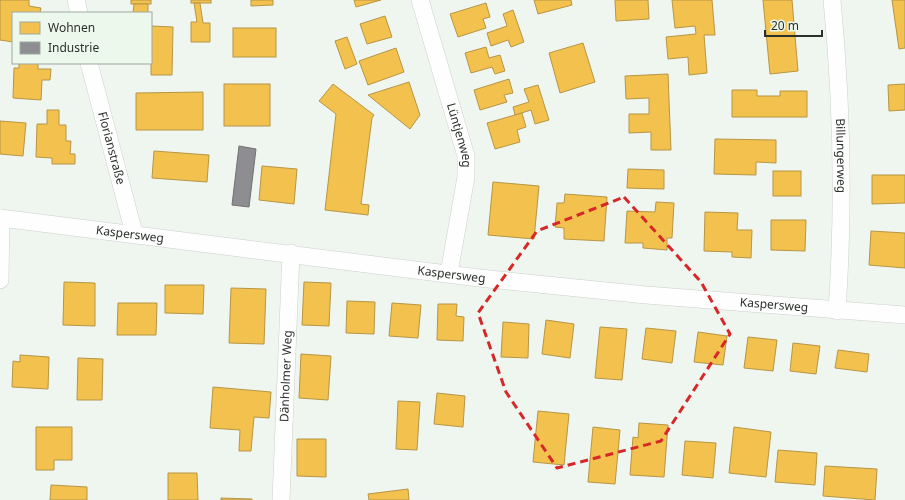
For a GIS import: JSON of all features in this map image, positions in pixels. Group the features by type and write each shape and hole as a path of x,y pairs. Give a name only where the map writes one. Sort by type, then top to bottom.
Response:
{"street":[{"path":"76,0 79,12"},
{"name":"Lüntjenweg","path":"420,0 466,156 466,177 448,273"},
{"name":"Billungerweg","path":"832,0 838,71 841,158 837,311"},
{"name":"Florianstraße","path":"89,64 134,233"},
{"path":"0,280 1,218"},
{"name":"Kaspersweg","path":"1,218 589,289 837,311 905,315"},
{"name":"Dänholmer Weg","path":"281,500 291,253"}],"highlighted area":[{"path":"624,197 701,282 730,334 661,441 557,468 506,392 478,313 537,231"}],"building: Wohnen":[{"path":"0,0 29,0 29,6 41,8 40,12 12,12 12,42 0,40"},
{"path":"131,0 151,0 151,4 131,4"},
{"path":"191,0 211,0 211,3 191,3"},
{"path":"251,0 273,0 273,5 251,6"},
{"path":"354,0 381,0 356,7"},
{"path":"534,0 571,0 572,5 538,14"},
{"path":"615,0 648,0 649,19 616,21"},
{"path":"672,0 712,0 715,35 704,35 707,73 689,75 688,57 668,59 666,37 696,34 695,26 675,28"},
{"path":"763,0 792,0 798,71 770,74"},
{"path":"892,0 905,0 905,48 899,49"},
{"path":"194,3 200,3 203,23 210,23 210,42 191,42 191,22 197,22"},
{"path":"486,3 490,17 483,19 486,28 458,37 450,14"},
{"path":"134,4 148,4 148,12 133,12"},
{"path":"513,10 524,42 511,47 508,40 491,46 487,33 507,26 503,14"},
{"path":"385,16 392,37 367,44 360,24"},
{"path":"152,26 173,27 172,75 151,75"},
{"path":"233,28 276,28 276,57 233,57"},
{"path":"347,37 357,64 345,69 335,41"},
{"path":"583,43 595,82 560,93 549,53"},
{"path":"486,47 489,58 500,55 505,71 495,74 492,67 471,73 465,53"},
{"path":"396,48 404,72 368,85 359,61"},
{"path":"19,64 38,64 38,69 51,69 50,80 42,80 41,100 13,98 14,68 19,68"},
{"path":"668,74 671,150 651,150 651,132 629,133 629,114 649,114 649,98 626,99 625,76"},
{"path":"509,79 513,93 504,95 507,102 480,110 474,90"},
{"path":"409,82 420,115 410,129 368,95"},
{"path":"224,84 270,84 270,126 224,126"},
{"path":"333,84 374,115 372,118 361,204 369,205 368,215 325,210 336,114 319,101"},
{"path":"905,84 905,110 889,111 888,85"},
{"path":"538,85 549,120 535,124 531,110 515,115 513,107 529,102 524,89"},
{"path":"732,90 757,90 757,96 780,96 780,91 807,91 807,117 732,117"},
{"path":"203,92 203,130 136,130 136,93"},
{"path":"47,110 59,110 59,125 66,125 66,141 71,141 70,154 75,154 75,164 52,164 52,158 36,157 37,124 47,124"},
{"path":"522,113 526,127 517,130 520,142 495,149 487,123"},
{"path":"0,121 26,123 23,156 0,154"},
{"path":"715,139 776,140 776,163 756,162 756,175 714,174"},
{"path":"154,151 209,155 207,182 152,178"},
{"path":"262,166 297,169 294,204 259,200"},
{"path":"628,169 664,170 664,189 627,188"},
{"path":"773,171 801,171 801,196 773,196"},
{"path":"872,175 905,175 905,203 872,204"},
{"path":"493,182 539,186 534,239 488,235"},
{"path":"565,194 607,197 604,241 564,239 564,228 555,227 557,203 564,203"},
{"path":"656,202 674,203 672,238 667,238 667,250 643,248 643,243 625,243 627,211 655,212"},
{"path":"705,212 738,213 737,230 752,230 751,258 732,257 732,252 704,251"},
{"path":"771,220 806,220 805,251 771,250"},
{"path":"871,231 905,233 905,268 869,265"},
{"path":"64,282 95,283 95,326 63,325"},
{"path":"304,282 331,283 329,326 302,325"},
{"path":"165,285 204,285 203,314 165,313"},
{"path":"231,288 266,289 264,344 229,343"},
{"path":"347,301 375,302 374,334 346,333"},
{"path":"118,303 157,303 156,335 117,335"},
{"path":"392,303 421,305 418,338 389,336"},
{"path":"438,304 457,304 456,316 464,317 463,341 437,340"},
{"path":"546,320 574,324 570,358 542,354"},
{"path":"503,322 529,324 528,358 501,357"},
{"path":"600,327 627,329 622,380 595,378"},
{"path":"646,328 676,331 672,363 642,359"},
{"path":"698,332 727,336 723,365 694,362"},
{"path":"748,337 777,340 773,371 744,368"},
{"path":"793,343 820,346 816,374 790,371"},
{"path":"838,350 869,354 867,372 835,368"},
{"path":"301,354 331,356 328,400 299,398"},
{"path":"20,355 49,357 48,389 12,387 13,361 20,362"},
{"path":"78,358 103,359 102,400 77,400"},
{"path":"213,387 271,392 269,418 254,417 251,451 239,451 240,430 210,428"},
{"path":"437,393 465,396 463,427 434,424"},
{"path":"398,401 420,402 417,450 396,449"},
{"path":"538,411 569,414 564,465 533,462"},
{"path":"639,423 668,425 664,477 630,475 633,437 638,438"},
{"path":"36,427 72,427 72,460 54,460 54,470 36,470"},
{"path":"593,427 620,430 615,484 588,482"},
{"path":"734,427 771,432 766,477 729,473"},
{"path":"297,439 326,439 326,477 297,476"},
{"path":"685,441 716,443 713,478 682,475"},
{"path":"778,450 817,453 815,485 775,482"},
{"path":"825,466 877,469 875,500 823,496"},
{"path":"168,473 197,473 198,500 168,500"},
{"path":"51,485 87,487 87,500 50,500"},
{"path":"408,489 409,500 369,500 368,494"},
{"path":"221,498 252,499 252,500 221,500"}],"building: Industrie":[{"path":"239,146 256,149 249,207 232,205"}]}
